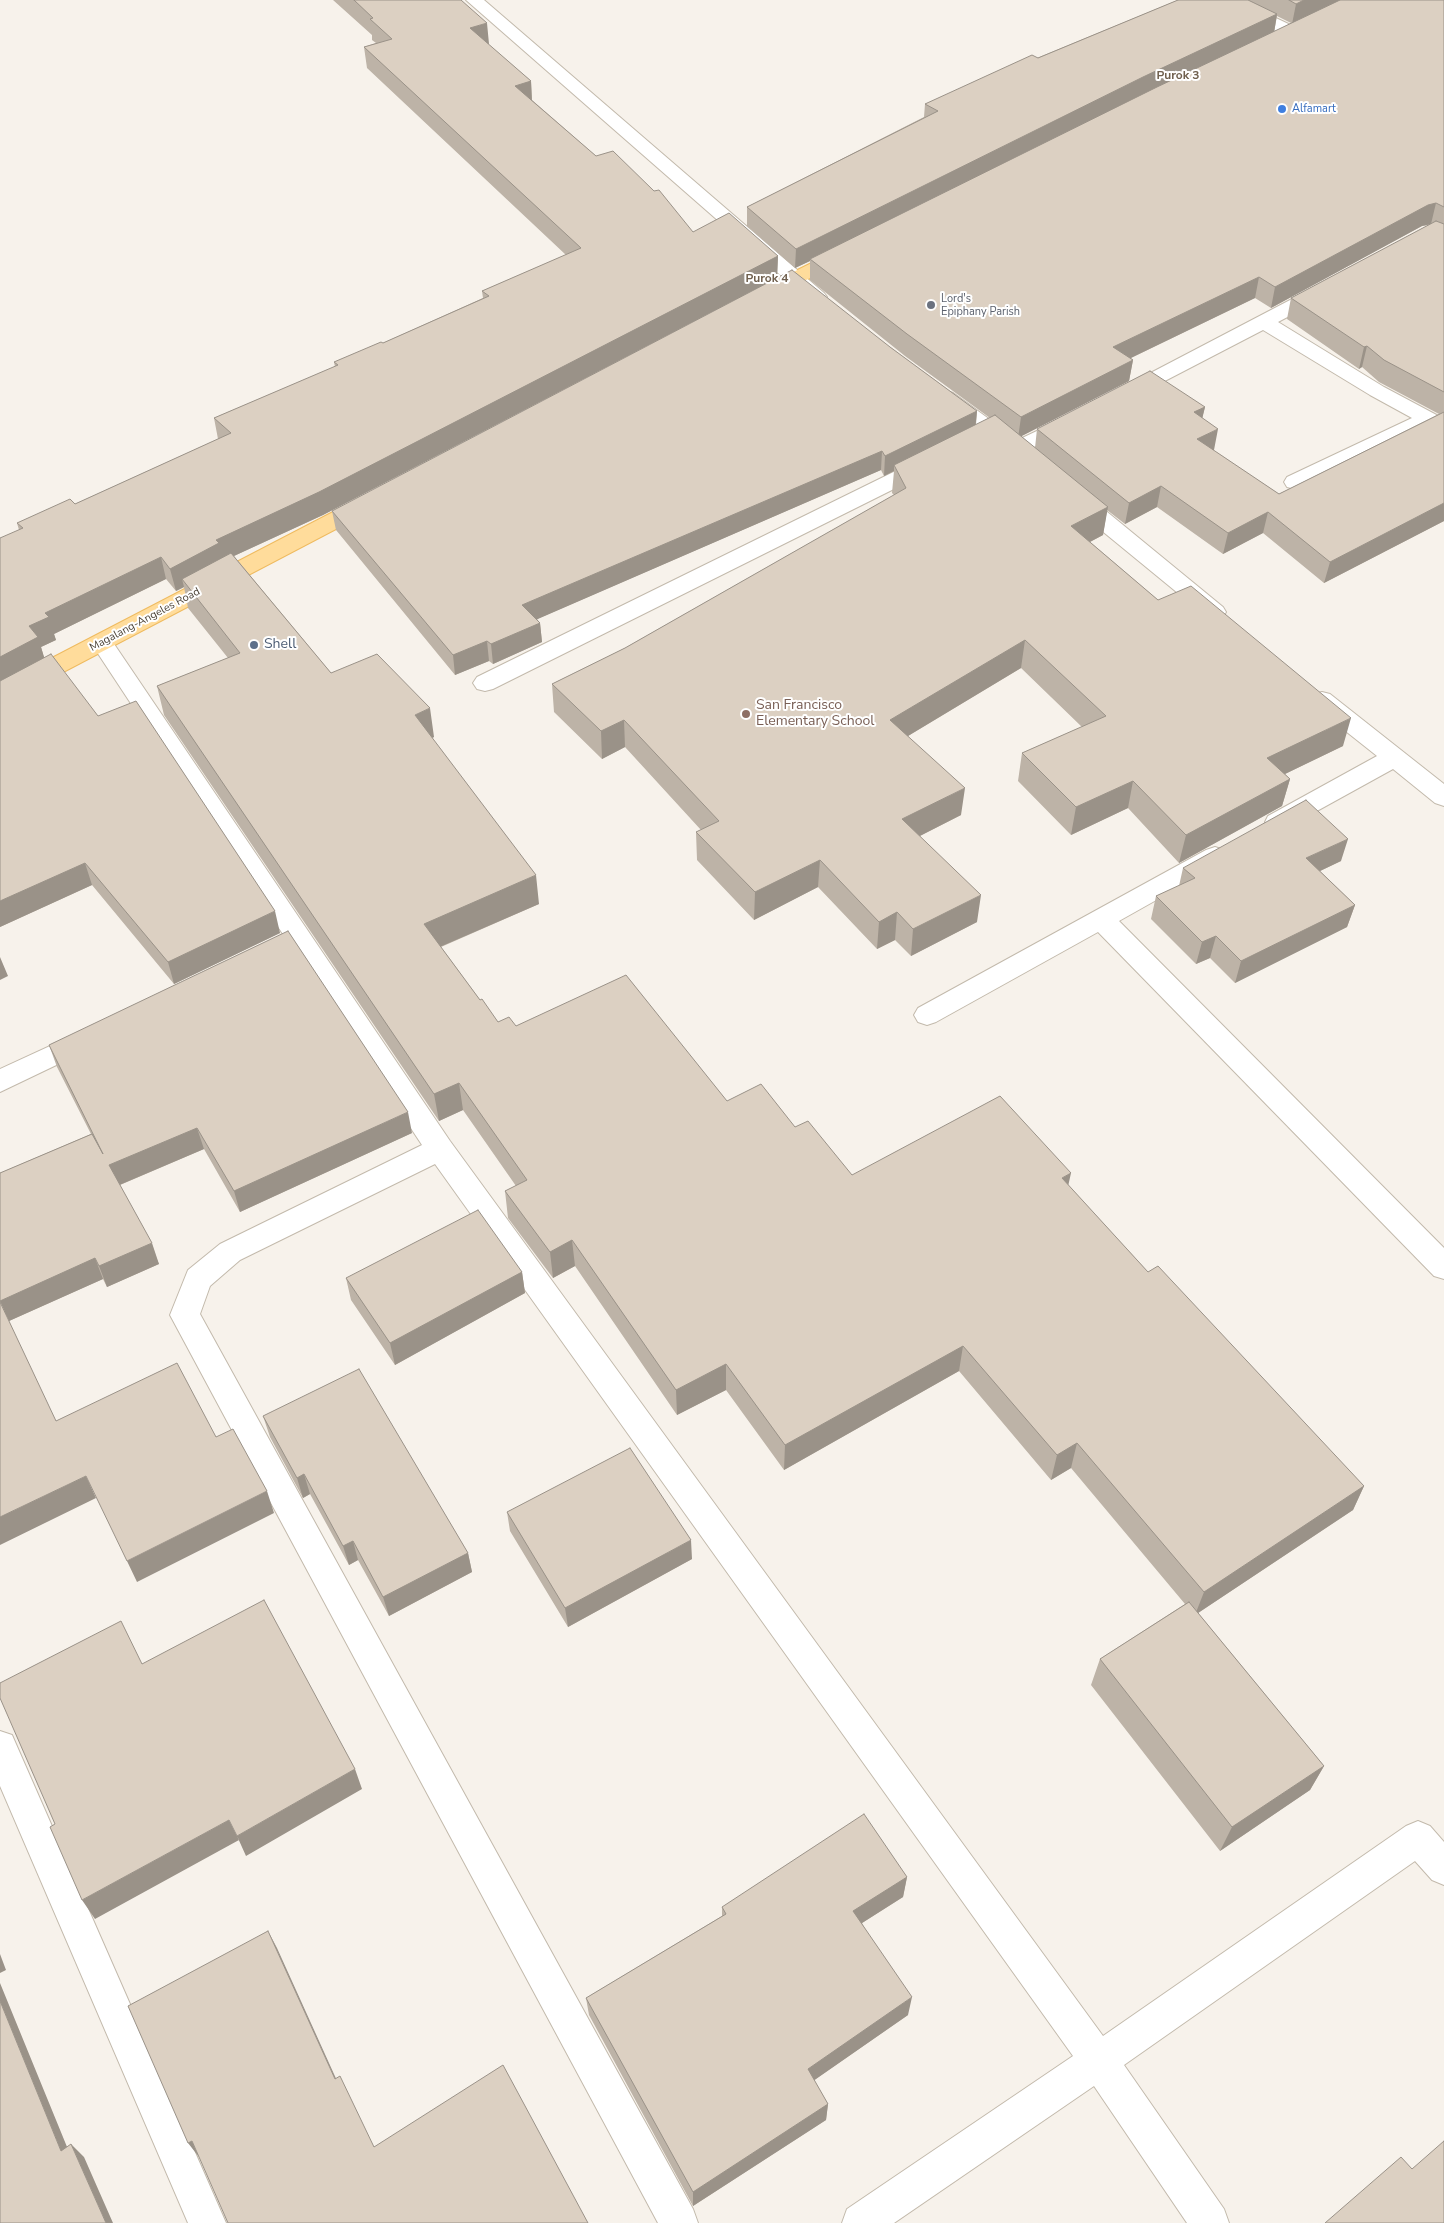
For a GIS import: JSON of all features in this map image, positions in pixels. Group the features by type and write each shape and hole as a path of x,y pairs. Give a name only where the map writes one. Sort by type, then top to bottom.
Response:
{"main road":[{"path":"1267,45 1301,29"},
{"path":"750,302 864,243"},
{"name":"Magalang-Angeles Road","path":"0,695 388,492"}],"street":[{"path":"474,0 794,279 831,308"},
{"path":"1225,0 1301,29"},
{"path":"928,384 985,436 1024,456 1096,408 1264,322 1343,279"},
{"path":"1264,322 1377,391 1440,424"},
{"path":"1295,482 1440,424"},
{"path":"485,683 949,454"},
{"path":"1061,486 1233,628"},
{"path":"102,643 289,942 1099,2061 1210,2223"},
{"path":"1309,690 1444,797"},
{"path":"927,1015 1393,758"},
{"path":"1101,919 1444,1267"},
{"path":"0,1081 105,1030"},
{"path":"440,1149 230,1252 198,1279 185,1315 679,2223"},
{"path":"0,1747 207,2223"},
{"path":"860,2223 1099,2061 1418,1838 1444,1868"}],"building":[{"path":"354,0 461,0 487,23 470,28 531,81 515,86 596,156 613,151 654,191 659,190 693,232 729,213 778,256 319,492 216,540 219,543 170,569 161,557 45,613 49,617 29,626 38,637 0,657 0,538 23,528 17,523 70,499 75,504 231,433 214,418 338,365 334,362 381,342 383,343 489,296 482,291 581,248 364,47 392,39 370,19 373,18"},
{"path":"1178,0 1248,0 1277,14 1143,77 796,249 747,207 938,111 925,104 1032,55 1038,58"},
{"path":"1289,0 1304,0 1296,4"},
{"path":"1340,0 1444,0 1444,207 1436,203 1428,205 1275,287 1259,277 1113,347 1133,360 1021,417 907,334 810,259 1157,87"},
{"path":"1436,221 1444,224 1444,392 1384,360 1367,346 1364,347 1291,298"},
{"path":"792,270 890,347 977,411 885,456 882,451 522,605 540,623 491,644 487,641 453,655 332,511"},
{"path":"1150,371 1205,407 1194,412 1218,429 1197,439 1279,494 1444,412 1444,503 1330,562 1268,512 1228,533 1161,486 1129,503 1037,429"},
{"name":"San Francisco Elementary School","path":"995,415 1108,507 1071,526 1158,600 1191,586 1351,718 1267,758 1290,779 1186,835 1133,781 1076,807 1022,753 1106,716 1025,640 890,720 965,788 902,819 981,895 913,929 897,912 879,922 820,860 755,892 696,832 719,821 624,720 601,731 552,684 625,648 906,488 894,465"},
{"path":"231,553 331,673 377,654 430,708 415,715 536,875 424,924 498,1022 509,1017 516,1026 626,975 727,1101 761,1084 795,1127 808,1121 852,1175 1000,1096 1071,1173 1062,1178 1148,1272 1158,1266 1364,1486 1204,1592 1077,1443 1057,1455 963,1346 785,1445 726,1364 676,1390 572,1240 550,1252 505,1191 527,1180 459,1083 434,1094 157,686 240,653 182,579"},
{"path":"51,654 98,716 136,701 275,911 168,962 85,863 0,901 0,681"},
{"path":"1306,800 1348,839 1306,858 1355,905 1241,961 1216,936 1202,942 1156,896 1195,878 1183,868"},
{"path":"288,931 408,1112 234,1191 197,1128 109,1165 152,1243 99,1266 95,1258 0,1301 0,1173 92,1134 103,1154 49,1045"},
{"path":"478,1210 522,1272 390,1343 346,1278"},
{"path":"0,1302 56,1421 177,1363 216,1437 233,1429 267,1491 127,1561 86,1476 0,1517"},
{"path":"359,1369 468,1553 383,1597 353,1541 343,1546 304,1474 297,1478 263,1416"},
{"path":"630,1448 691,1540 565,1608 507,1512"},
{"path":"264,1600 355,1769 237,1836 229,1820 82,1900 50,1827 55,1824 0,1698 0,1683 121,1621 142,1664"},
{"path":"1189,1602 1324,1766 1232,1827 1100,1659"},
{"path":"864,1814 907,1877 853,1911 912,1997 808,2069 828,2104 693,2192 586,1998 726,1914 722,1907"},
{"path":"268,1931 335,2079 340,2076 374,2147 503,2065 588,2223 228,2223 192,2141 188,2143 128,2006"},
{"path":"0,2001 61,2151 71,2144 106,2223 0,2223"},
{"path":"1444,2141 1444,2223 1325,2223 1401,2157 1412,2169"}],"place":[{"name":"Alfamart","path":"1282,109"},
{"name":"Lord's Epiphany Parish","path":"931,305"},
{"name":"Shell","path":"254,645"},
{"name":"San Francisco Elementary School","path":"746,714"}],"district":[{"name":"Purok 3","path":"1178,76"},
{"name":"Purok 4","path":"767,279"}]}
